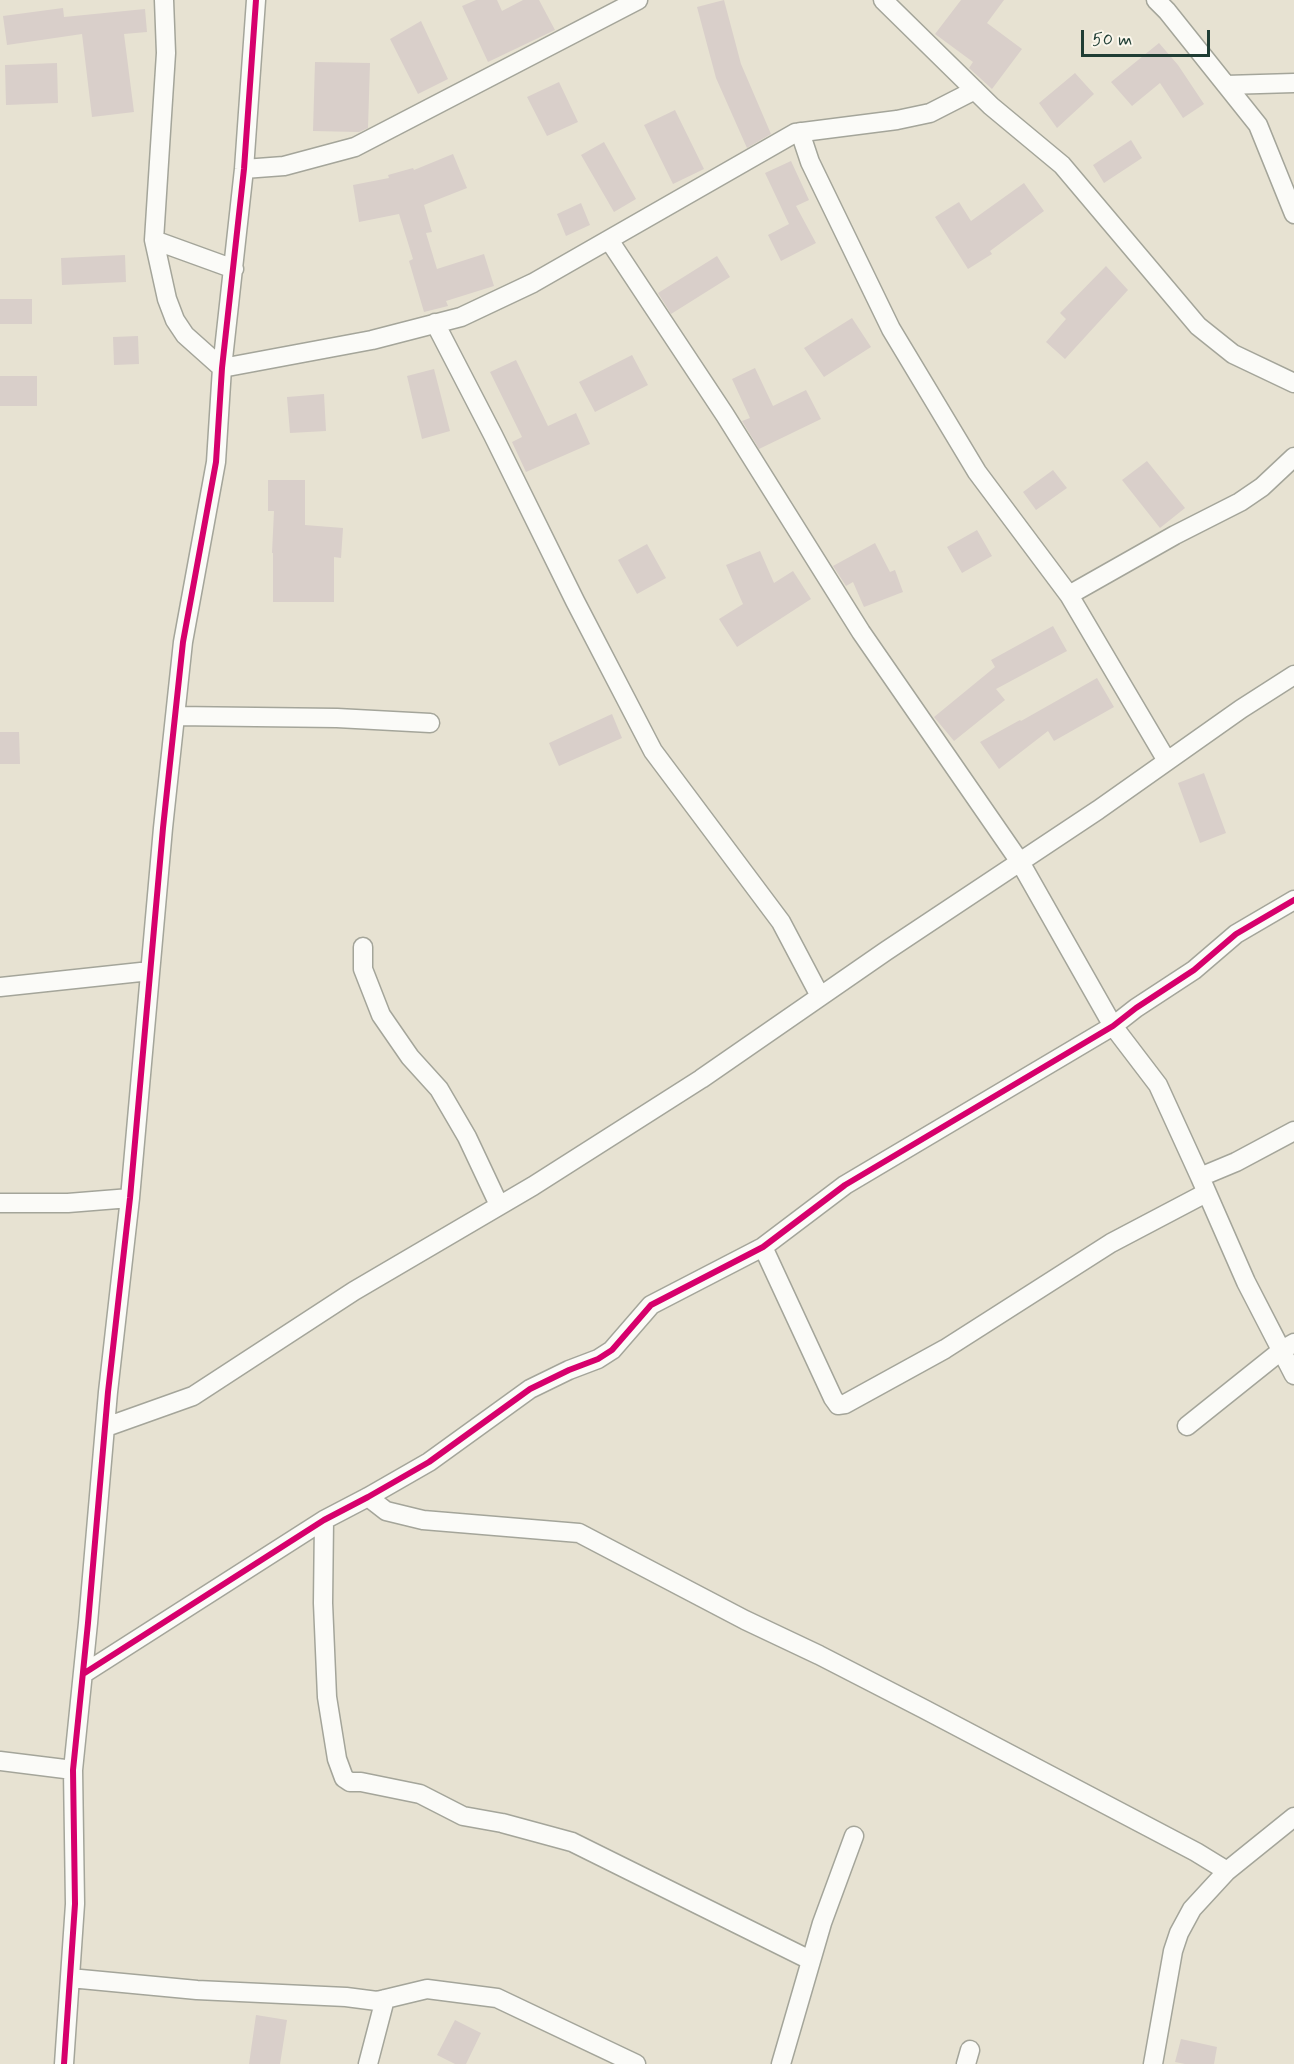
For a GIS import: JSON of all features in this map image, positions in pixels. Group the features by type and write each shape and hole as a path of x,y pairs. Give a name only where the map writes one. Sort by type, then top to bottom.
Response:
{"street":[{"path":"164,0 166,53 154,240 167,299 175,320 185,335 222,369"},
{"path":"64,2064 75,1904 73,1770 183,642 216,462 222,369 244,169 256,0"},
{"path":"244,169 284,166 355,147 638,0"},
{"path":"883,0 991,106 1062,165 1198,326 1233,354 1294,383"},
{"path":"1156,0 1258,125 1294,214"},
{"path":"1226,85 1294,83"},
{"path":"222,369 372,340 461,317 533,283 780,141 800,132 897,120 930,113 975,90"},
{"path":"800,132 810,162 891,329 977,472 1069,595 1167,761"},
{"path":"154,240 234,269"},
{"path":"609,240 725,415 861,632 1020,862 1113,1026 1158,1085 1246,1282 1288,1346 1294,1375"},
{"path":"435,323 653,751 781,922 820,996"},
{"path":"1069,595 1175,535 1240,502 1262,487 1294,457"},
{"path":"106,1427 193,1396 354,1291 499,1205 701,1079 1240,709 1294,675"},
{"path":"175,717 337,718 430,723"},
{"path":"83,1674 324,1520 429,1462 530,1389 605,1355 651,1305 763,1247 845,1185 1113,1026 1194,970 1236,934 1294,900"},
{"path":"363,947 363,969 381,1015 410,1057 439,1089 467,1137 499,1205"},
{"path":"0,987 150,971"},
{"path":"763,1247 832,1398 838,1405 845,1404 945,1349 1236,1162 1294,1131"},
{"path":"0,1203 68,1203 130,1198"},
{"path":"1187,1426 1288,1346"},
{"path":"368,1497 386,1511 423,1520 579,1533 745,1620 924,1709 1196,1852 1227,1871"},
{"path":"324,1520 323,1603 327,1697 337,1759 344,1778 350,1782 361,1782 420,1794 463,1816 502,1823 572,1842 810,1960"},
{"path":"0,1761 73,1770"},
{"path":"1153,2064 1173,1951 1179,1933 1192,1909 1227,1871 1294,1817"},
{"path":"781,2064 810,1960 854,1836"},
{"path":"70,1978 197,1990 346,1997 377,2001 427,1989 497,1998 636,2064"},
{"path":"368,2064 385,1999"}],"building":[{"path":"476,0 497,0 502,11 523,0 539,0 555,30 488,62 462,6"},
{"path":"724,0 741,64 771,134 747,148 716,78 697,7"},
{"path":"961,0 1004,0 987,23 1022,49 992,89 969,68 973,62 935,34"},
{"path":"63,8 64,17 145,9 147,32 124,34 134,112 92,117 82,34 7,45 3,16"},
{"path":"421,21 448,79 418,94 390,39"},
{"path":"1159,43 1178,65 1204,104 1183,118 1160,83 1132,106 1111,82"},
{"path":"315,62 370,63 368,128 359,132 313,131"},
{"path":"57,63 58,103 6,105 5,65"},
{"path":"1075,73 1094,94 1057,128 1039,103"},
{"path":"559,82 578,122 547,136 527,97"},
{"path":"675,110 704,169 673,184 644,125"},
{"path":"1131,140 1142,158 1104,183 1093,165"},
{"path":"604,142 636,199 614,212 581,155"},
{"path":"453,154 467,188 424,205 432,232 426,233 437,269 484,254 494,286 446,301 448,306 424,312 409,261 413,259 399,214 359,222 353,185 389,178 388,175 413,168 414,170"},
{"path":"791,161 809,200 796,206 816,243 781,261 768,235 789,224 765,173"},
{"path":"1024,183 1044,211 990,251 992,254 968,269 935,217 959,202 971,221"},
{"path":"581,203 590,225 566,236 557,214"},
{"path":"125,255 126,282 62,285 61,258"},
{"path":"717,256 730,277 671,314 658,293"},
{"path":"1106,266 1128,290 1065,359 1046,342 1066,319 1060,313"},
{"path":"0,299 32,299 32,324 0,324"},
{"path":"852,318 871,347 824,377 804,348"},
{"path":"138,336 139,364 114,365 113,337"},
{"path":"632,355 648,385 595,412 579,382"},
{"path":"516,360 548,426 576,413 590,444 526,472 512,442 522,437 490,372"},
{"path":"755,368 773,406 806,390 821,419 759,449 742,421 750,418 732,379"},
{"path":"434,369 450,431 422,439 407,376"},
{"path":"0,376 37,376 37,406 0,406"},
{"path":"324,394 326,431 290,433 287,397"},
{"path":"1147,461 1185,508 1160,528 1122,480"},
{"path":"1053,470 1067,488 1036,510 1023,492"},
{"path":"268,480 305,480 305,525 343,528 341,558 334,557 334,602 273,602 274,511 268,511"},
{"path":"977,530 992,556 962,573 947,547"},
{"path":"875,543 890,572 895,570 903,592 864,607 853,582 846,586 833,566"},
{"path":"647,544 666,578 637,594 618,560"},
{"path":"760,551 774,583 793,571 811,599 737,647 719,619 743,604 726,565"},
{"path":"1053,626 1067,651 996,689 1005,700 954,741 934,717 995,667 991,660"},
{"path":"1097,678 1114,707 1054,741 1048,731 999,769 980,742"},
{"path":"612,714 622,738 559,766 549,743"},
{"path":"0,732 19,732 20,764 0,764"},
{"path":"1204,773 1226,833 1200,843 1178,783"},
{"path":"256,2015 287,2020 280,2064 249,2064"},
{"path":"455,2020 481,2033 466,2064 455,2064 437,2055"},
{"path":"1181,2039 1217,2047 1214,2064 1175,2062"}],"cycle path":[{"path":"64,2064 75,1904 73,1770 108,1392 130,1198 163,828 183,642 216,462 222,368 244,169 256,0"},
{"path":"83,1674 324,1520 429,1462 530,1389 598,1359 612,1350 651,1305 763,1247 845,1185 1113,1026 1194,970 1236,934 1294,900"}]}
